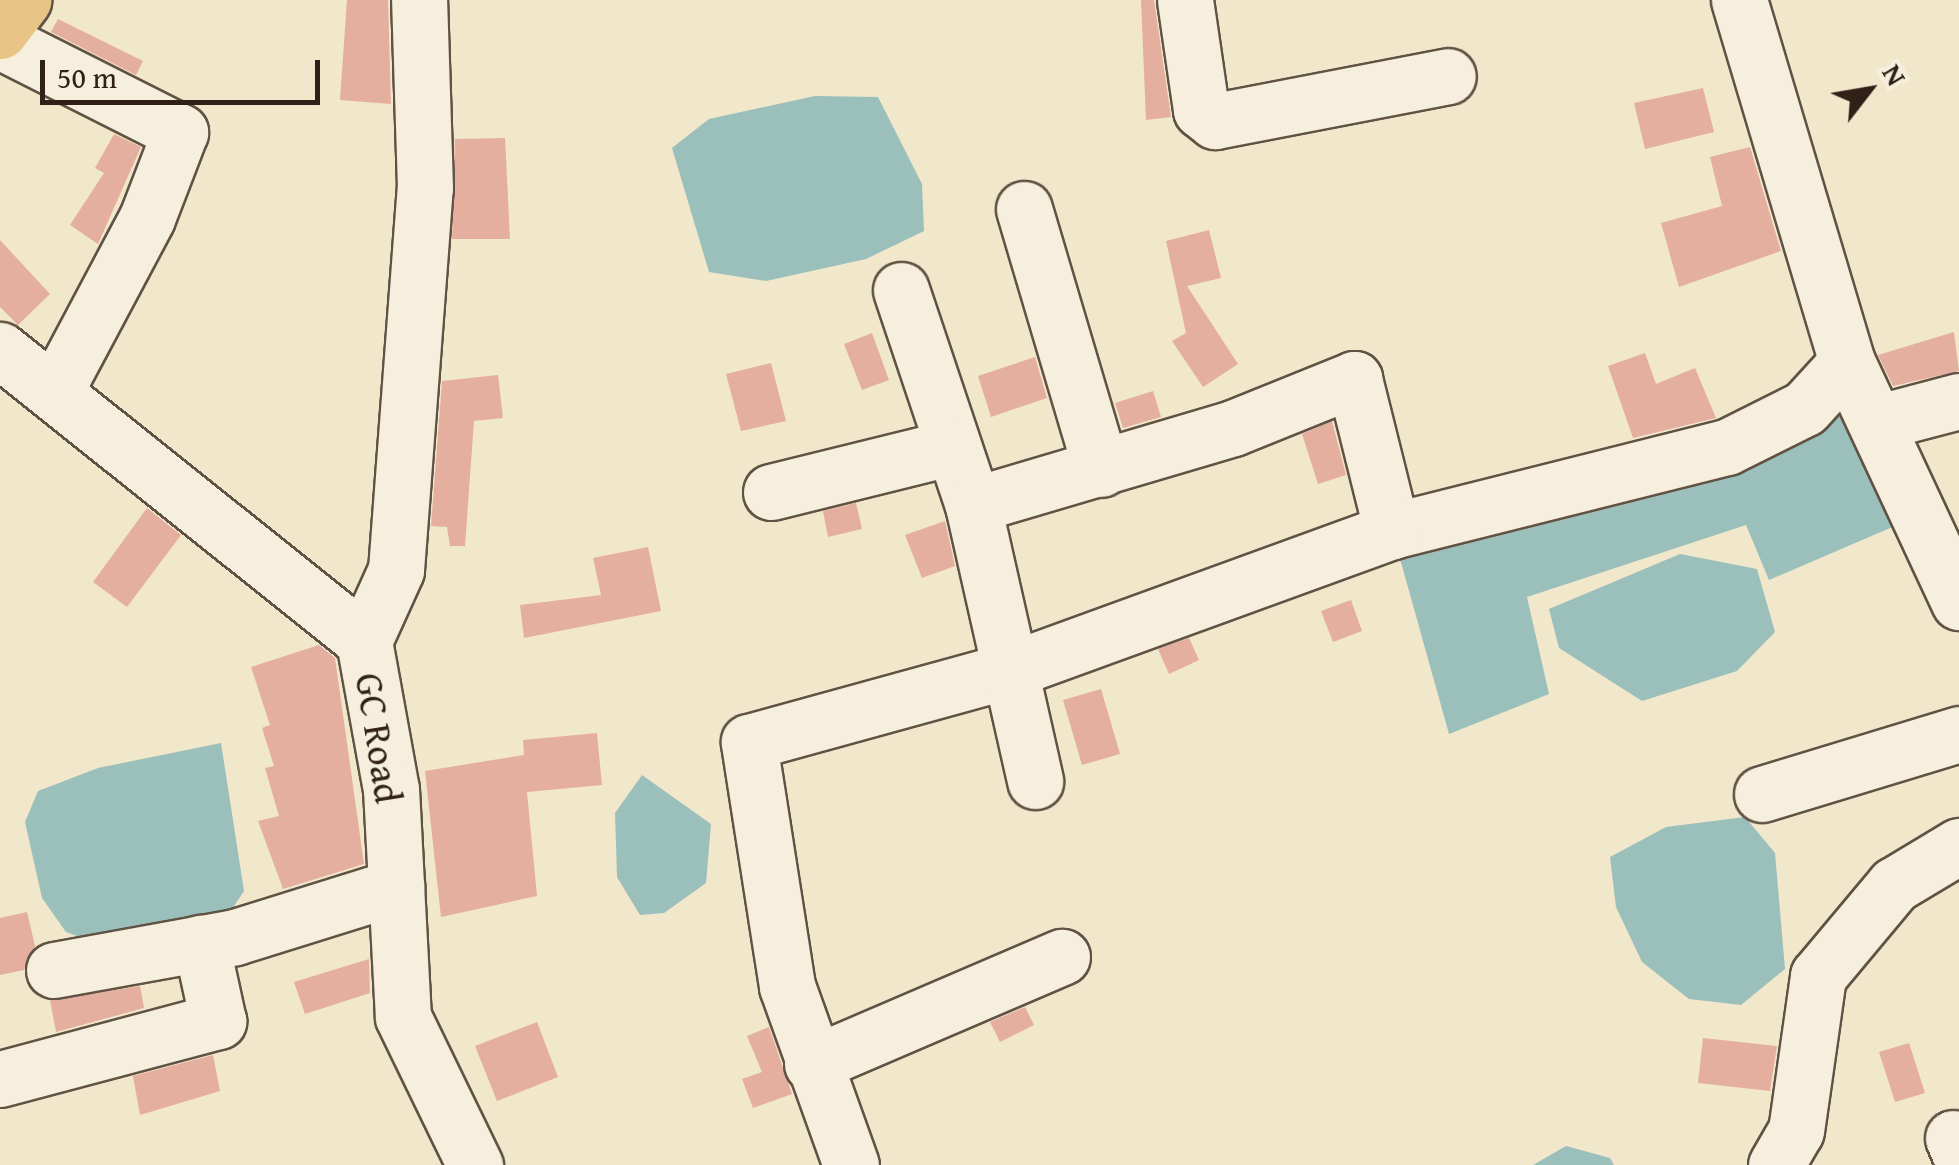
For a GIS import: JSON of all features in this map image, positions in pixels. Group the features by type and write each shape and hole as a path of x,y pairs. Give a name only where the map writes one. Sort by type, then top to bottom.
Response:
{"main road":[{"path":"0,31 23,0"}],"street":[{"path":"364,640 396,570 425,188 419,0"},
{"path":"1185,0 1201,110 1215,121 1448,76"},
{"path":"1739,0 1847,362 1879,422 1959,602"},
{"path":"0,42 180,132 147,218 56,389"},
{"path":"1024,209 1101,469"},
{"path":"901,290 973,505 1035,781"},
{"name":"GC Road","path":"0,350 56,389 364,640 391,790 403,1017 474,1165"},
{"path":"851,1165 787,986 748,742 1010,670 1392,532 1727,447 1804,408 1847,362"},
{"path":"973,505 1101,469 1354,378 1392,532"},
{"path":"1879,422 1959,401"},
{"path":"772,492 954,447"},
{"path":"1762,794 1959,734"},
{"path":"1776,1165 1796,1132 1818,976 1894,885 1959,846"},
{"path":"54,970 201,943 396,887"},
{"path":"0,1079 218,1021 201,943"},
{"path":"812,1064 1062,958"}],"water":[{"path":"815,96 878,97 922,184 924,231 866,259 766,281 709,272 672,148 709,119"},
{"path":"1846,380 1911,519 1769,580 1746,525 1527,597 1549,694 1449,734 1397,548"},
{"path":"1680,554 1757,569 1775,632 1737,671 1642,701 1559,648 1549,609"},
{"path":"221,743 244,891 228,915 101,945 66,932 42,898 25,822 38,791 98,768"},
{"path":"642,775 711,824 706,883 664,913 640,915 617,877 615,813"},
{"path":"1745,817 1775,853 1785,969 1741,1005 1689,999 1642,962 1616,907 1610,857 1666,827"},
{"path":"1566,1146 1610,1158 1614,1165 1533,1165"}],"building":[{"path":"347,0 388,0 391,104 340,100"},
{"path":"1141,0 1154,0 1171,117 1146,120"},
{"path":"58,19 143,61 136,75 51,32"},
{"path":"1703,88 1714,132 1645,149 1634,103"},
{"path":"114,134 141,147 98,244 70,225 104,173 95,168"},
{"path":"505,138 510,239 452,239 455,139"},
{"path":"1750,147 1781,251 1679,287 1661,223 1722,206 1710,157"},
{"path":"1209,230 1221,278 1187,286 1238,364 1203,387 1172,341 1186,333 1166,241"},
{"path":"0,240 50,294 18,325 0,307"},
{"path":"1954,332 1959,371 1893,386 1878,355"},
{"path":"872,333 889,380 862,390 844,344"},
{"path":"1645,353 1656,384 1695,368 1716,418 1633,438 1608,366"},
{"path":"1035,357 1047,398 991,417 978,376"},
{"path":"771,363 786,421 741,431 726,374"},
{"path":"498,375 503,418 474,421 465,546 450,546 447,527 431,526 442,381"},
{"path":"1153,391 1161,417 1123,428 1115,403"},
{"path":"1332,421 1346,475 1318,484 1302,434"},
{"path":"856,503 862,529 828,537 823,511"},
{"path":"147,508 181,535 127,607 93,582"},
{"path":"945,521 955,566 922,578 905,535"},
{"path":"648,547 661,611 524,638 520,605 601,595 593,558"},
{"path":"1351,600 1362,631 1333,642 1321,611"},
{"path":"1189,638 1199,660 1169,674 1158,649"},
{"path":"319,645 335,658 364,864 283,889 258,821 279,816 265,768 274,766 262,728 270,725 251,667"},
{"path":"1101,689 1120,754 1082,765 1063,700"},
{"path":"597,733 602,785 527,792 537,896 441,917 425,771 524,755 523,740"},
{"path":"27,912 35,946 24,970 0,975 0,918"},
{"path":"369,959 370,993 305,1014 294,982"},
{"path":"140,986 144,1008 56,1032 50,1000"},
{"path":"1025,1007 1034,1025 1000,1042 990,1022"},
{"path":"537,1022 558,1077 497,1101 475,1046"},
{"path":"769,1027 792,1094 753,1108 742,1079 762,1072 747,1036"},
{"path":"1703,1038 1777,1046 1770,1091 1698,1083"},
{"path":"1909,1043 1925,1093 1895,1102 1879,1052"},
{"path":"213,1055 220,1091 140,1115 133,1076"}]}
